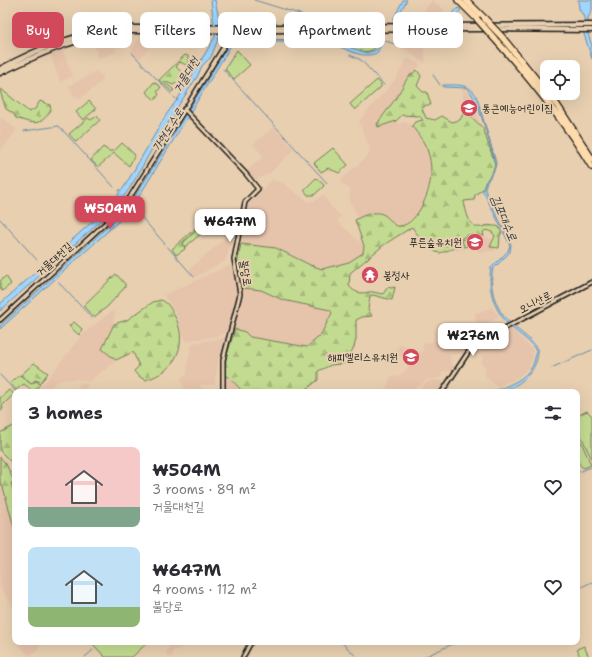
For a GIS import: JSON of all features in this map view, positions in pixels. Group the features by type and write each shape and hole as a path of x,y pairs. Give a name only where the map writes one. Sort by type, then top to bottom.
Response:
{"highway":[{"path":"458,0 519,66 552,108 592,167"},
{"path":"466,0 502,37 557,105 592,158"}],"main road":[{"path":"276,28 436,24 591,25"},
{"path":"0,69 46,46 91,32 126,28 140,28"},
{"path":"210,29 218,29"},
{"path":"276,29 591,30"},
{"path":"0,74 51,48 102,35 140,31"}],"street":[{"path":"184,109 221,48"},
{"name":"불당로","path":"184,109 246,174 258,189 245,202 234,259 240,294 224,360 223,389"},
{"name":"거물대천길","path":"0,320 125,205 184,109"},
{"name":"오니산로","path":"444,389 472,345 592,282"},
{"path":"243,657 249,645"}],"shaded area":[{"path":"432,0 444,10 443,12 423,12"},
{"path":"140,38 140,48 149,48 139,59 131,51"},
{"path":"95,48 116,48 114,53 99,58"},
{"path":"401,48 424,48 425,62 420,61 410,52"},
{"path":"62,50 73,76 60,82 51,55"},
{"path":"407,58 421,65 406,79 378,127 396,121 398,124 405,122 412,126 428,151 432,171 419,213 401,226 376,212 358,218 349,202 351,190 341,182 343,178 369,155 370,148 359,122 394,81"},
{"path":"97,71 103,77 103,80 80,99 73,94 69,86"},
{"name":"통큰예능어린이집","path":"463,90 469,92 472,96 480,124 467,113 463,114"},
{"path":"2,118 17,130 0,151 0,120"},
{"path":"273,127 294,149 270,173 255,180 247,171 264,156 253,145"},
{"path":"273,180 284,184 308,202 315,201 323,195 332,208 341,216 337,221 364,246 363,253 349,262 322,269 310,265 276,248 241,244 248,205 267,184"},
{"name":"푸른숲유치원","path":"472,234 484,236 492,240 490,247 495,249 495,251 478,252 478,247 475,246 456,251 457,245 462,238"},
{"path":"227,236 232,241 225,261 195,277 189,270"},
{"path":"230,265 239,292 231,326 227,331 218,336 185,341 177,315 164,295"},
{"path":"243,288 261,290 283,300 330,310 332,313 331,317 316,341 307,347 250,337 245,332 235,329 243,298"},
{"path":"492,308 499,317 480,327 475,320 475,313"},
{"path":"115,310 113,325 102,349 116,360 115,362 89,381 77,379 61,380 55,383 51,389 39,389 82,335"},
{"path":"510,328 532,349 533,357 528,368 520,376 497,387 486,377 485,367 481,363 483,357 473,352 474,347"},
{"path":"456,333 460,341 467,345 468,348 464,354 450,355 451,364 455,368 453,371 443,371 440,378 426,380 415,389 386,389 391,376 398,377 410,366 411,361 392,353 400,345 422,353 424,343 440,341"},
{"path":"228,335 223,357 219,357 214,385 200,385 203,389 184,389 181,377 187,375 192,343 220,339"},
{"path":"225,376 229,377 239,389 225,389"},
{"path":"437,380 446,382 442,389 420,389 427,382"},
{"path":"79,383 87,384 86,389 78,389"},
{"path":"0,482 3,487 12,520 12,605 0,587"},
{"path":"19,645 42,645 30,656"},
{"path":"170,645 186,645 173,651 172,657 168,657 166,652"}],"green space":[{"path":"350,48 375,48 368,51"},
{"path":"237,50 250,65 234,79 225,69"},
{"path":"185,55 188,56 188,66 180,62 176,67 184,74 180,81 173,85 164,81 174,90 172,92 159,80"},
{"path":"417,70 421,76 417,86 423,92 427,92 431,105 426,105 422,109 426,118 435,120 442,116 452,122 460,120 463,114 467,113 483,128 495,164 493,171 483,189 475,195 474,200 464,202 468,217 476,227 488,225 498,226 502,233 500,235 499,248 490,247 495,236 492,232 486,230 483,232 484,236 468,235 462,238 455,248 440,253 436,252 424,243 412,227 385,244 350,273 349,286 358,292 383,294 388,287 395,287 392,300 373,295 370,296 368,309 372,316 362,317 356,320 356,339 349,356 349,363 331,365 318,371 318,380 307,389 240,389 229,377 225,376 226,358 235,329 245,332 250,337 307,347 320,336 332,313 330,310 283,300 261,290 243,288 243,280 237,265 241,244 276,248 310,265 322,269 349,262 363,253 364,246 355,220 375,213 386,216 393,223 400,226 407,224 413,219 423,204 431,178 431,164 428,152 423,142 412,126 415,122 423,120 419,116 402,115 396,121 378,127 377,124 396,98 408,77"},
{"path":"377,80 381,84 381,87 355,110 350,104"},
{"path":"154,82 161,87 157,92 159,94 155,100 146,92"},
{"path":"1,89 29,112 35,109 40,101 50,105 51,110 40,122 36,123 16,118 13,113 6,109 0,91"},
{"path":"89,101 96,109 83,120 76,112"},
{"path":"97,116 100,120 76,142 69,134 88,118 91,120"},
{"path":"122,143 135,155 129,166 114,153 98,167 91,160 103,147 109,151 114,151"},
{"path":"333,148 348,165 339,173 328,168 321,172 314,163"},
{"path":"316,178 324,186 314,195 308,195 304,190"},
{"path":"208,217 213,226 205,223 183,242 185,249 176,255 172,249"},
{"path":"203,224 206,224 208,228 185,247 183,243"},
{"path":"472,237 474,244 464,247 462,240"},
{"path":"116,274 125,284 125,287 108,306 94,317 83,306"},
{"path":"6,276 11,284 2,291 0,288 0,281"},
{"path":"161,300 169,307 178,324 180,344 172,363 156,376 145,380 134,371 139,366 133,352 116,360 102,349 114,324 127,320 153,302"},
{"path":"74,322 82,329 79,335 69,326"},
{"path":"34,363 48,373 41,382 35,380 31,384 21,375"},
{"path":"20,375 31,384 36,381 40,384 36,389 30,389 24,384 15,389 10,383"},
{"path":"9,390 12,392 12,396 2,406 3,409 0,412 0,398"},
{"path":"587,411 592,416 592,460 580,434 580,414"},
{"path":"12,427 12,464 0,451 0,433"},
{"path":"580,439 591,465 584,468 581,465"},
{"path":"0,457 6,464 12,477 12,520 3,487 0,482"},
{"path":"94,645 145,645 132,657 105,657"},
{"path":"584,646 589,657 580,657 577,649"}],"water":[{"path":"211,0 215,0 218,14 218,40 211,57 202,66 197,77 175,111 174,119 170,120 129,189 113,210 0,311 0,304 111,205 119,194 119,190 122,190 126,184 166,115 179,97 208,48 210,48 215,37"},
{"path":"403,0 407,0 400,12 397,12"},
{"path":"578,0 592,0 592,10 588,18 588,34 592,46 592,59 584,34 584,17 579,9"},
{"path":"458,8 461,10 459,12 454,12"},
{"path":"276,39 284,40 284,41 276,41"},
{"path":"227,48 230,48 130,211 0,329 0,326 128,208"},
{"path":"342,48 352,48 367,53 380,48 377,53 371,55 353,52"},
{"path":"443,85 459,85 468,87 477,98 496,162 496,166 485,186 485,190 511,245 510,252 493,269 493,292 502,314 512,325 530,340 538,351 534,367 529,374 516,385 508,389 500,389 521,378 527,373 535,360 536,351 528,341 506,322 497,308 491,293 491,268 508,251 510,245 483,191 485,184 493,171 495,164 479,111 471,93 467,88 443,87"}],"waterway":[{"path":"254,0 293,12"},
{"name":"가현도수로","path":"385,41 393,43"},
{"path":"132,53 171,94"},
{"path":"350,55 361,60 384,85"},
{"path":"223,69 327,183"},
{"name":"김포대수로","path":"433,75 440,85"},
{"name":"거물대천","path":"174,97 178,101"},
{"path":"24,131 59,126 114,187"},
{"path":"136,211 194,277"},
{"path":"0,219 37,260"},
{"path":"59,283 92,318"},
{"path":"551,368 592,350"},
{"path":"0,375 13,389"},
{"path":"580,472 591,467"},
{"path":"580,588 592,582"},
{"path":"344,645 357,657"},
{"path":"424,657 450,645"},
{"path":"85,657 93,650"}],"place":[{"name":"통큰예능어린이집","path":"469,108"},
{"name":"푸른숲유치원","path":"475,242"},
{"name":"봉정사","path":"370,275"},
{"name":"해피엘리스유치원","path":"411,357"}]}
